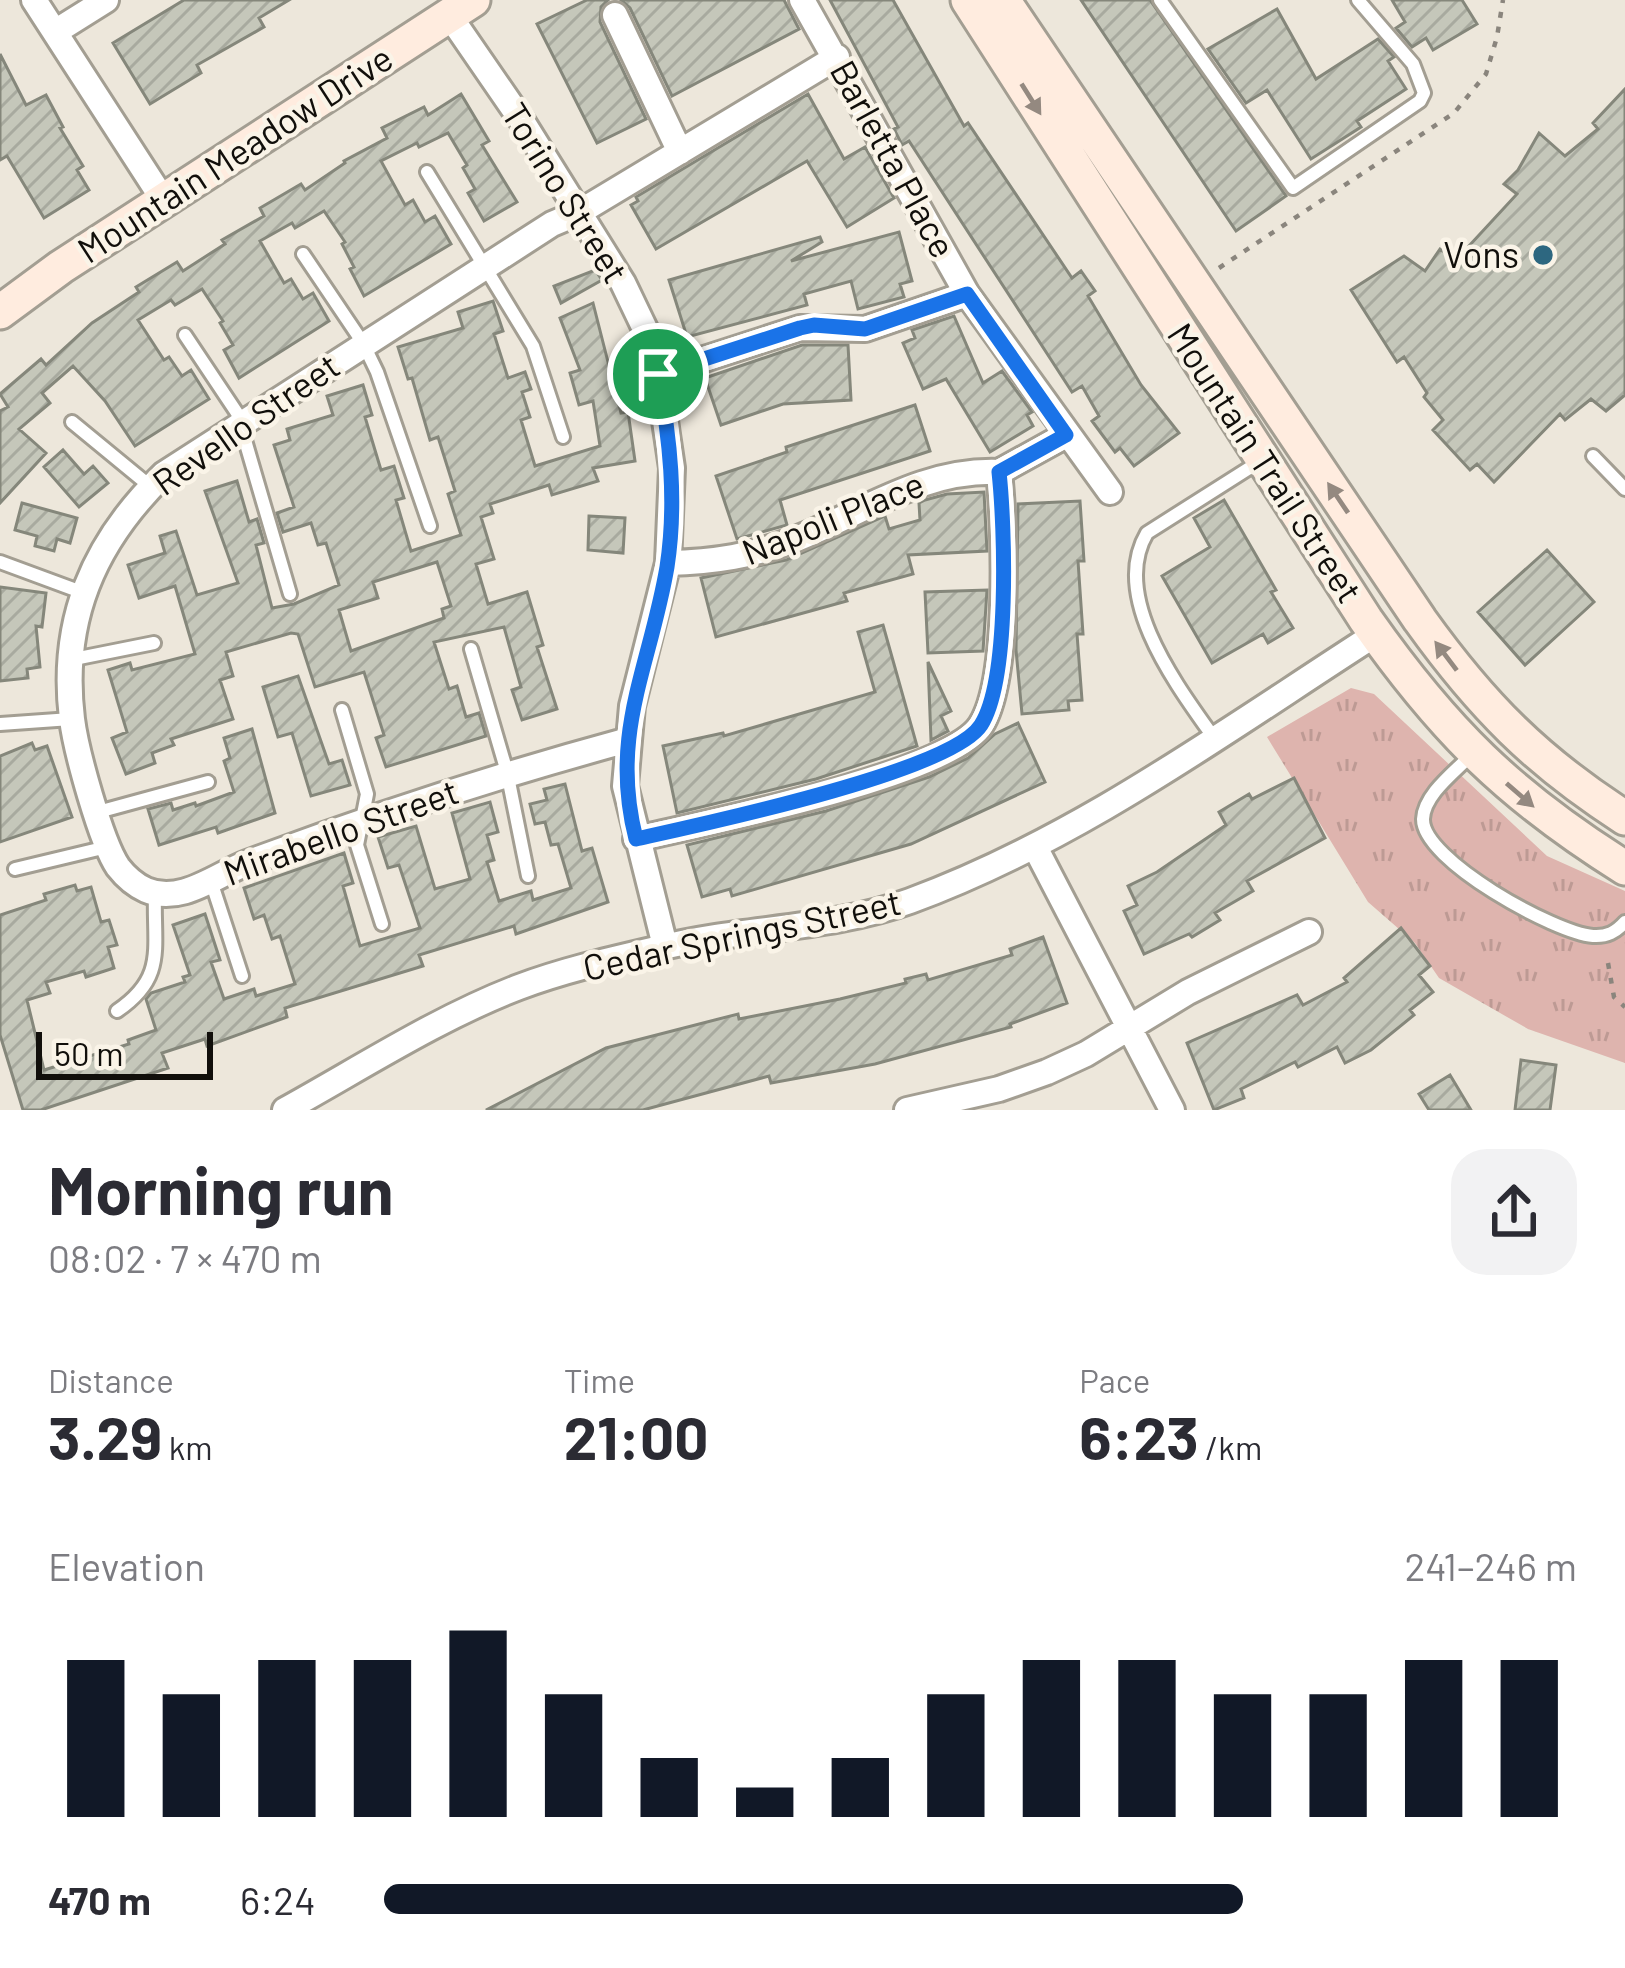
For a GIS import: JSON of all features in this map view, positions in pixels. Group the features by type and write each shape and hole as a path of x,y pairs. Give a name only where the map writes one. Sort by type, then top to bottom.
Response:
{"street":[{"path":"34,0 164,201"},
{"path":"55,32 106,0"},
{"name":"Barletta Place","path":"802,0 967,294 1110,492"},
{"name":"Mountain Trail Street","path":"968,0 1376,634 1473,753 1549,820 1625,868"},
{"name":"Mountain Trail Street","path":"1003,0 1412,608 1480,700 1546,763 1625,818"},
{"name":"Mountain Meadow Drive","path":"0,311 461,8"},
{"name":"Torino Street","path":"461,8 522,121 623,283 645,329 658,374 672,468 668,562 632,706 625,786 665,946"},
{"path":"615,15 680,152"},
{"name":"Revello Street","path":"98,812 72,719 68,660 84,593 113,536 151,487 237,424 552,224 578,213 837,57"},
{"path":"658,374 800,328 865,329 967,294"},
{"path":"636,839 897,771 950,749 979,730 988,710 1000,616 1004,516 999,472 1066,435"},
{"name":"Napoli Place","path":"668,562 723,561 756,553 936,477 999,472"},
{"name":"Cedar Springs Street","path":"285,1110 518,988 665,946 888,908 947,886 1035,847 1376,634"},
{"name":"Mirabello Street","path":"155,893 190,890 358,821 507,772 628,740"},
{"path":"98,812 118,866 133,882 155,893"},
{"path":"1035,847 1172,1110"},
{"path":"907,1110 1031,1078 1086,1054 1187,992 1309,932"}],"lane":[{"path":"1160,0 1293,188 1420,101 1424,93 1412,64 1358,0"},
{"path":"427,172 538,358 563,437"},
{"path":"303,254 363,343 430,526"},
{"path":"184,334 230,400 290,594"},
{"path":"72,422 151,487"},
{"path":"1593,456 1625,489"},
{"path":"1214,738 1171,676 1147,628 1135,576 1139,545 1147,533 1263,459"},
{"path":"0,562 84,593"},
{"path":"68,660 154,643"},
{"path":"471,649 507,772 528,876"},
{"path":"342,710 367,794 356,845 382,924"},
{"path":"0,724 72,719"},
{"path":"1473,753 1432,796 1423,813 1427,838 1445,858 1535,918 1590,936 1609,935 1625,922"},
{"path":"98,812 208,782"},
{"path":"15,869 108,846"},
{"path":"210,880 242,976"},
{"path":"117,1011 139,996 152,976 155,893"}],"path":[{"path":"1608,963 1613,997 1625,1007"}],"green space":[{"path":"1351,688 1374,694 1547,856 1625,891 1625,1063 1528,1029 1439,978 1415,943 1368,902 1267,737"}],"building":[{"path":"184,0 289,0 259,18 264,27 197,65 201,73 150,104 113,43"},
{"path":"587,0 608,0 601,7 600,22 646,119 597,143 537,24"},
{"path":"621,0 784,0 799,29 672,96 630,8"},
{"path":"830,0 893,0 964,126 968,123 1072,278 1081,271 1095,291 1088,296 1141,385 1179,433 1134,466 1120,448 1115,452 1092,421 1099,416 1082,386 1072,392 909,141 902,145 894,129 898,127"},
{"path":"1081,0 1150,0 1286,196 1236,231"},
{"path":"1392,0 1462,0 1477,24 1433,50 1426,38 1412,47 1396,28 1405,22"},
{"path":"1277,9 1316,79 1378,39 1394,57 1388,61 1406,89 1357,121 1361,127 1311,159 1267,90 1246,103 1208,49"},
{"path":"0,54 26,105 46,95 83,166 77,170 89,190 44,218 7,156 0,160"},
{"name":"Vons","path":"1625,89 1625,395 1606,411 1591,399 1565,420 1560,414 1494,482 1477,464 1470,470 1433,430 1443,420 1424,397 1427,393 1404,357 1397,362 1351,290 1404,256 1425,271 1440,249 1456,260 1517,194 1504,184 1518,170 1539,133 1565,156 1598,129 1593,123"},
{"path":"461,94 489,141 482,145 517,202 484,221 468,193 475,189 463,168 467,165 448,133 381,161 405,205 413,200 425,222 435,216 451,244 364,296 350,269 354,267 345,242 324,211 260,241 284,283 291,279 303,299 313,293 329,321 239,378 224,350 233,345 202,289 175,305 171,300 138,320 164,360 169,357 182,376 191,370 209,399 135,446 105,401 73,366 42,393 50,403 19,429 46,453 0,503 0,411 8,407 0,394 41,359 46,365 92,323 139,292 136,287 177,262 183,271 225,244 222,240 264,216 260,208 301,184 305,190 344,161 387,138 382,128 424,107 428,115"},
{"path":"808,94 844,159 865,147 894,198 847,227 807,161 656,249 631,205 638,201 636,197"},
{"path":"899,232 912,281 900,284 904,297 858,309 851,281 804,294 807,305 687,337 669,280 820,237 822,242 791,261"},
{"path":"595,270 602,280 561,303 554,286"},
{"path":"493,301 503,331 494,334 508,378 525,372 531,389 522,392 530,417 521,420 535,466 600,446 593,401 579,405 570,373 580,370 560,318 593,303 621,413 628,412 635,461 593,468 598,481 552,495 549,485 490,504 493,513 481,517 494,559 476,564 488,604 527,592 543,645 537,647 557,709 522,720 512,690 521,687 504,627 434,642 449,689 457,686 466,717 479,713 486,736 386,767 376,738 384,735 364,672 315,687 298,634 291,633 226,652 233,676 220,680 233,719 171,739 174,745 152,753 155,763 126,774 112,738 127,732 108,670 130,663 132,670 195,654 175,586 139,598 128,565 165,553 160,536 176,531 197,595 238,583 205,491 237,481 249,522 257,519 264,543 256,545 272,608 339,585 326,543 318,545 311,523 283,532 277,513 294,507 274,445 290,440 287,429 333,415 327,396 363,385 372,415 365,417 381,470 394,466 404,498 396,500 411,551 461,535 448,494 455,491 438,437 430,440 398,347 463,328 458,312","holes":["437,562 451,606 442,609 444,618 351,651 339,610 378,598 373,582"]},
{"path":"954,316 983,383 1002,371 1032,412 1027,415 1033,426 990,452 946,379 923,389 903,343 915,338 912,330"},
{"path":"802,345 848,345 851,400 783,404 721,425 705,378"},
{"path":"915,405 930,451 780,500 787,525 737,539 716,476 787,452 786,447"},
{"path":"63,450 84,474 93,466 108,483 79,507 44,467"},
{"path":"984,492 987,551 908,555 913,574 844,593 847,601 716,637 701,578 786,560 885,516 889,529 920,520 919,503 925,500"},
{"path":"1224,500 1293,628 1268,643 1263,634 1212,663 1162,576 1210,547 1194,518"},
{"path":"1080,501 1083,634 1077,634 1082,700 1068,701 1069,710 1022,714 1016,650 1018,504"},
{"path":"22,503 77,518 70,543 57,539 54,551 35,546 37,536 15,530"},
{"path":"589,516 625,518 623,553 588,550"},
{"path":"1547,550 1594,602 1525,665 1478,612"},
{"path":"0,587 46,593 42,627 36,626 40,667 27,669 28,678 0,681"},
{"path":"987,590 983,651 928,653 925,592"},
{"path":"883,625 917,746 816,779 677,813 663,746 724,736 875,692 858,632"},
{"path":"928,662 951,711 941,716 948,731 931,740"},
{"path":"298,676 329,764 342,760 350,785 311,796 292,733 278,737 263,687"},
{"path":"1018,723 1045,782 911,844 732,896 730,889 702,897 687,845 826,811 929,777 968,758 995,734"},
{"path":"252,729 275,813 218,833 216,827 159,845 148,809 171,803 173,810 196,806 234,792 224,761 230,758 224,738"},
{"path":"32,743 35,750 47,746 72,817 0,842 0,756"},
{"path":"1294,778 1325,838 1247,881 1253,891 1215,913 1220,920 1192,937 1189,934 1144,954 1124,911 1137,905 1128,886 1226,825 1219,812 1249,794 1252,799"},
{"path":"565,784 582,851 592,848 608,902 516,934 514,926 419,955 423,966 285,1008 287,1017 207,1046 205,1039 162,1053 168,1068 41,1110 23,1110 0,1035 0,915 46,900 44,894 75,885 77,891 91,887 101,922 109,920 117,945 108,947 114,968 46,982 50,993 27,1000 44,1070 129,1044 128,1040 156,1030 146,999 185,982 183,977 190,975 173,925 205,914 220,960 211,962 224,999 254,989 256,996 295,984 280,936 272,939 264,915 254,919 244,888 344,853 353,883 343,886 360,946 420,928 399,865 388,868 378,837 416,826 435,889 470,879 452,813 490,802 498,832 487,835 494,860 487,862 499,901 531,891 533,900 571,888 558,844 551,845 545,822 535,824 530,804 547,800 544,789"},
{"path":"1401,928 1430,966 1419,975 1433,992 1410,1010 1414,1015 1371,1050 1345,1063 1337,1047 1298,1067 1295,1062 1241,1089 1244,1098 1214,1110 1187,1043 1297,995 1303,1005 1347,982 1344,978"},
{"path":"1043,937 1067,1003 1011,1027 875,1064 771,1083 769,1076 643,1110 486,1110 606,1048 738,1014 739,1019 840,999 926,974 928,980 1012,955 1010,949"},
{"path":"1521,1060 1556,1065 1550,1110 1515,1110"},
{"path":"1450,1075 1471,1110 1429,1110 1419,1094"}],"place":[{"name":"Vons","path":"1543,255"}],"route":[{"path":"967,294 1066,435 999,472 1004,516 997,662 979,730 950,749 897,771 636,839 625,786 629,724 668,562 673,496 658,374 800,328 865,329 967,294"}]}
